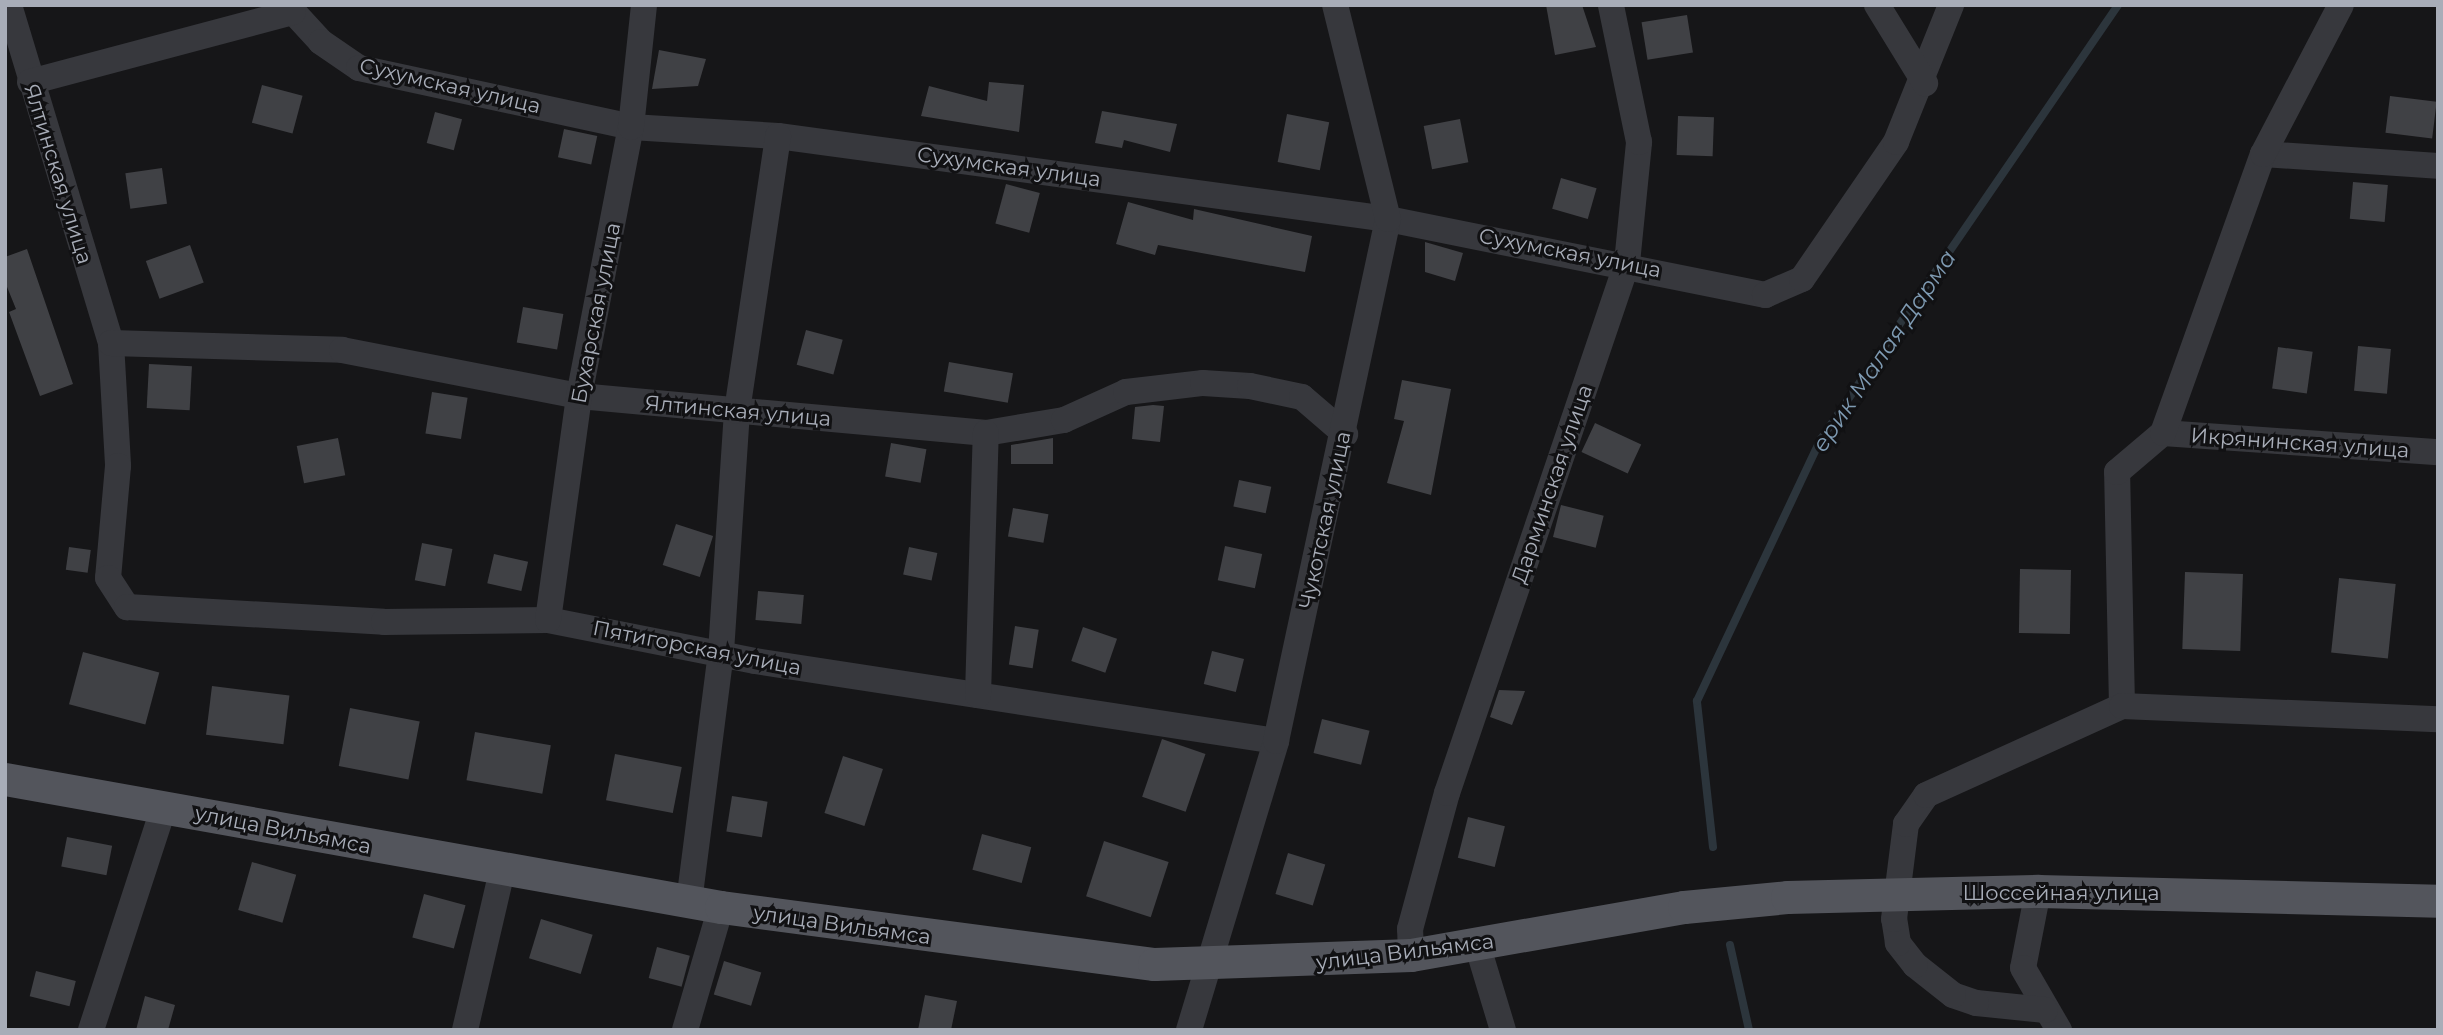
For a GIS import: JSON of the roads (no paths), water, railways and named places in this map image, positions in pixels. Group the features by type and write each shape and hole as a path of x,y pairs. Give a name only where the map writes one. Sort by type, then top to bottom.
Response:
{"main road":[{"name":"улица Вильямса","path":"5,779 502,871 705,905 1034,952 1208,967 1411,956 1684,907"},
{"name":"Шоссейная улица","path":"1684,907 1896,893 2038,891 2438,901"}],"street":[{"name":"Ялтинская улица","path":"9,5 10,29 30,82 111,343 118,466 108,578 117,600"},
{"name":"Бухарская улица","path":"548,620 579,396 631,127 644,5"},
{"name":"Чукотская улица","path":"1189,1030 1276,741 1345,434 1388,219 1335,5"},
{"name":"Дарминская улица","path":"1411,956 1410,929 1447,793 1627,262 1639,142 1611,5"},
{"path":"1877,5 1925,83"},
{"path":"1925,83 1951,5"},
{"path":"2122,706 2115,484 2124,462 2162,433 2263,155 2341,5"},
{"name":"Сухумская улица","path":"290,8 359,68 631,127 778,136 1388,219 1627,262 1754,293 1776,294 1802,279 1896,142 1925,83"},
{"path":"30,82 290,8"},
{"path":"685,1030 705,905 737,411 778,136"},
{"path":"2263,155 2438,166"},
{"name":"Ялтинская улица","path":"111,343 342,350 579,396 986,433 1064,420 1126,392 1203,383 1289,391 1345,434"},
{"path":"978,695 986,433"},
{"name":"Икрянинская улица","path":"2162,433 2438,453"},
{"name":"Пятигорская улица","path":"117,600 136,610 384,622 548,620 978,695 1276,741"},
{"path":"2052,1020 1976,1003 1936,985 1898,943 1896,893 1906,824 1926,795 2122,706 2438,719"},
{"path":"92,1030 164,807"},
{"path":"465,1030 502,871"},
{"path":"2038,891 2024,968 2052,1020"},
{"path":"1477,944 1503,1030"}],"waterway":[{"name":"ерик Малая Дарма","path":"1713,847 1697,701 1821,439 2118,5"},
{"path":"1730,945 1749,1030"}]}
